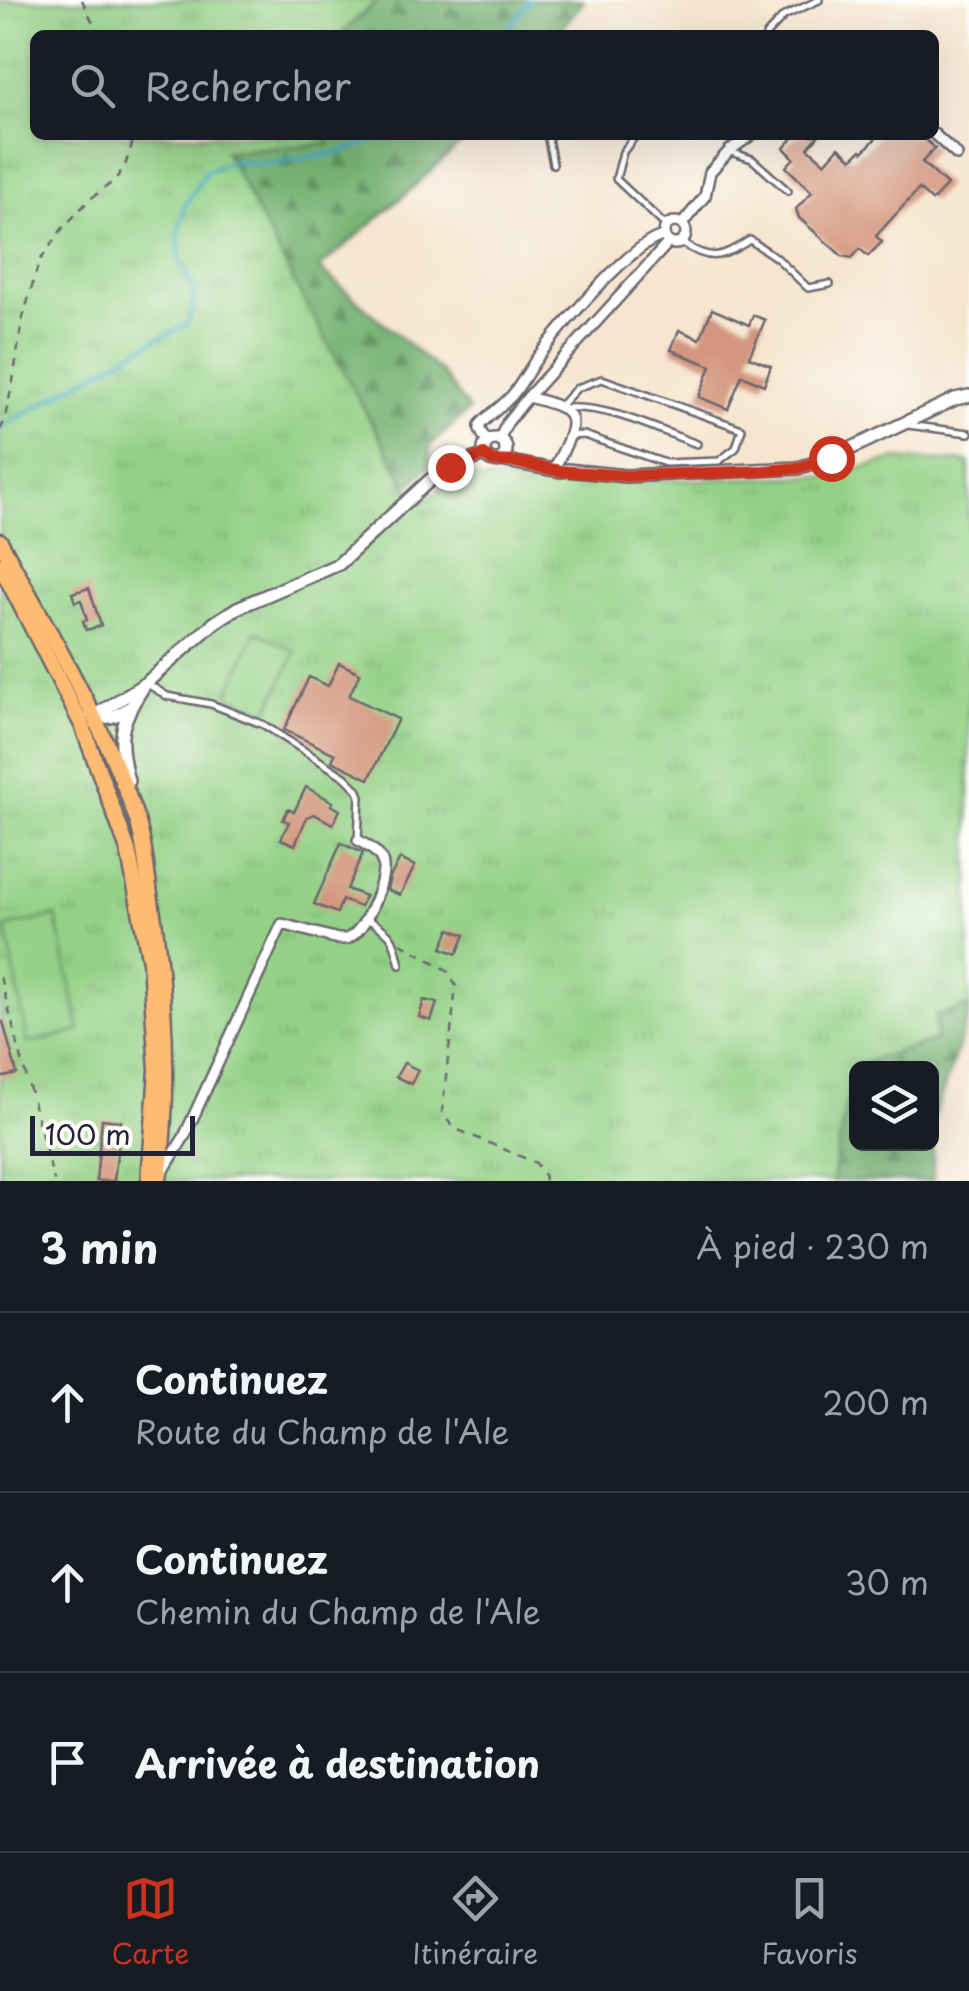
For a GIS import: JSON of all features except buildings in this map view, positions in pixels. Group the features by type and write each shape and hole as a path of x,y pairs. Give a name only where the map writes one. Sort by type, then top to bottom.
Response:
{"main road":[{"path":"0,541 94,716 139,825 160,953 167,1060 156,1180"},
{"path":"0,565 82,725 128,850"},
{"path":"94,716 92,736 120,813 150,962 157,1070 156,1180"}],"street":[{"path":"939,138 958,155"},
{"path":"682,224 705,196 710,172 734,143"},
{"path":"528,397 562,407 574,424 560,471 492,461 494,446 528,397 673,222 682,224 686,230 686,237 676,245 666,235"},
{"path":"666,235 653,238 632,253 539,356 512,397 480,425 494,446 561,467 626,476 798,468 831,458 969,396"},
{"path":"94,716 146,683 237,608 339,564 431,479 494,446"},
{"path":"28,620 46,643 80,708 105,719 115,718 129,708"},
{"path":"139,825 120,739 129,708 146,683"},
{"path":"156,1180 184,1137 282,924 347,939 367,919 384,867 380,855 358,840"}],"lane":[{"path":"771,30 784,16 819,0"},
{"path":"548,140 552,164"},
{"path":"632,140 623,152 616,180 666,235"},
{"path":"734,143 788,191"},
{"path":"681,243 704,256 725,255 750,240 777,258 808,288 830,284"},
{"path":"562,407 576,388 602,378 742,429 736,448 719,461 664,463 584,435 570,436"},
{"path":"562,407 608,412 696,444"},
{"path":"900,424 969,433"},
{"path":"146,683 167,696 211,704 264,725 345,777 360,796 358,840"},
{"path":"367,919 394,940 400,965"}],"path":[{"path":"82,0 97,30"},
{"path":"0,430 38,262 89,200 115,180 125,166 133,140"},
{"path":"394,940 447,970 456,986 442,1113 454,1128 536,1162 544,1181"},
{"path":"0,976 54,1181"}],"green space":[{"path":"0,0 378,0 345,30 30,30 30,140 328,140 331,144 226,151 417,504 460,478 564,483 829,476 897,459 969,462 969,1007 936,1015 936,1040 869,1061 849,1061 849,1088 832,1181 0,1181"},
{"path":"378,0 585,0 560,30 345,30"},
{"path":"327,140 465,140 319,268 441,372 469,410 431,445 429,466 408,488 225,151 330,144"},
{"path":"256,631 296,652 267,712 228,695"},
{"path":"56,916 80,1031 28,1043 6,927"},
{"path":"969,1007 939,1102 939,1061 869,1061 936,1040 936,1015"},
{"path":"849,1088 849,1151 933,1151 933,1181 832,1181"}],"waterway":[{"path":"507,30 530,0"},
{"path":"0,428 186,325 193,311 194,290 181,264 178,234 184,207 206,171 231,161 263,164 337,153 376,140"}],"route":[{"path":"450,467 484,455 492,461 626,476 764,471 798,468 831,458"}]}
